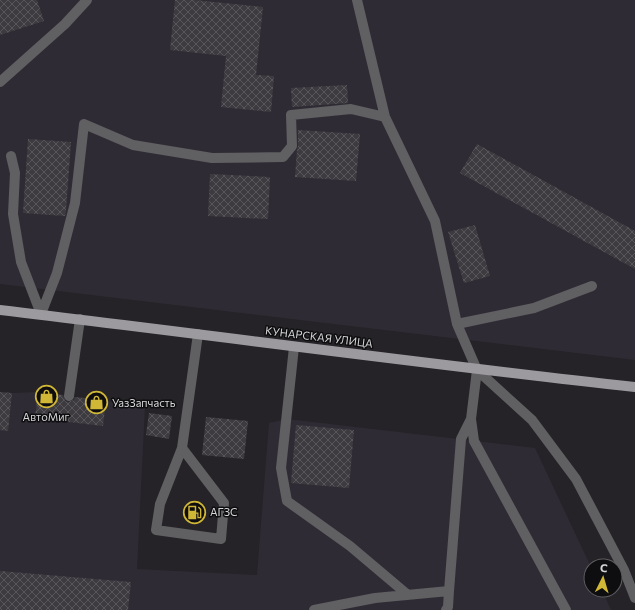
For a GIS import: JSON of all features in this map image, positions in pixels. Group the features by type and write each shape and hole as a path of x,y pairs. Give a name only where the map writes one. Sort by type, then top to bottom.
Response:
{"main road":[{"name":"КУНАРСКАЯ УЛИЦА","path":"0,310 477,370 635,387"}],"street":[{"path":"0,82 65,24 88,0"},
{"path":"357,0 385,117 435,221 457,324 477,370 532,420 576,480 624,570 635,598"},
{"path":"41,314 57,273 75,203 84,124 133,145 212,158 282,156 292,146 292,115 351,110 385,117"},
{"path":"11,156 15,173 13,214 21,262 41,314"},
{"path":"457,324 534,308 592,286"},
{"path":"69,396 80,319"},
{"path":"182,448 224,503 221,539 156,530 160,504 182,448 198,334"},
{"path":"294,347 281,468 287,501 350,546 408,595"},
{"path":"477,370 471,419 474,441 566,610"},
{"path":"448,609 461,439 471,419"},
{"path":"314,610 375,598 449,591"}],"shaded area":[{"path":"0,0 635,0 635,360 0,284"},
{"path":"0,392 38,392 145,406 137,569 257,575 269,423 287,419 535,448 587,558 583,558 583,598 606,598 611,610 0,610"}],"building":[{"path":"0,0 37,0 44,21 0,35"},
{"path":"175,0 194,0 263,7 256,75 274,76 271,112 221,107 226,56 170,50"},
{"path":"347,85 348,103 292,107 291,88"},
{"path":"298,130 360,134 356,181 295,177"},
{"path":"28,139 71,142 65,216 23,213"},
{"path":"477,144 635,231 635,269 460,173"},
{"path":"210,174 270,177 268,219 208,216"},
{"path":"475,225 490,276 464,283 448,232"},
{"path":"0,392 12,393 8,431 0,430"},
{"path":"38,392 63,395 65,401 68,402 74,400 75,397 106,400 103,426 35,418"},
{"path":"149,413 172,416 169,439 146,435"},
{"path":"206,417 248,421 244,459 202,455"},
{"path":"296,425 354,430 349,488 291,483"},
{"path":"0,571 131,582 128,610 0,610"}],"place":[{"name":"АвтоМиг","path":"46,397"},
{"name":"УазЗапчасть","path":"97,403"},
{"name":"АГЗС","path":"194,512"}]}
